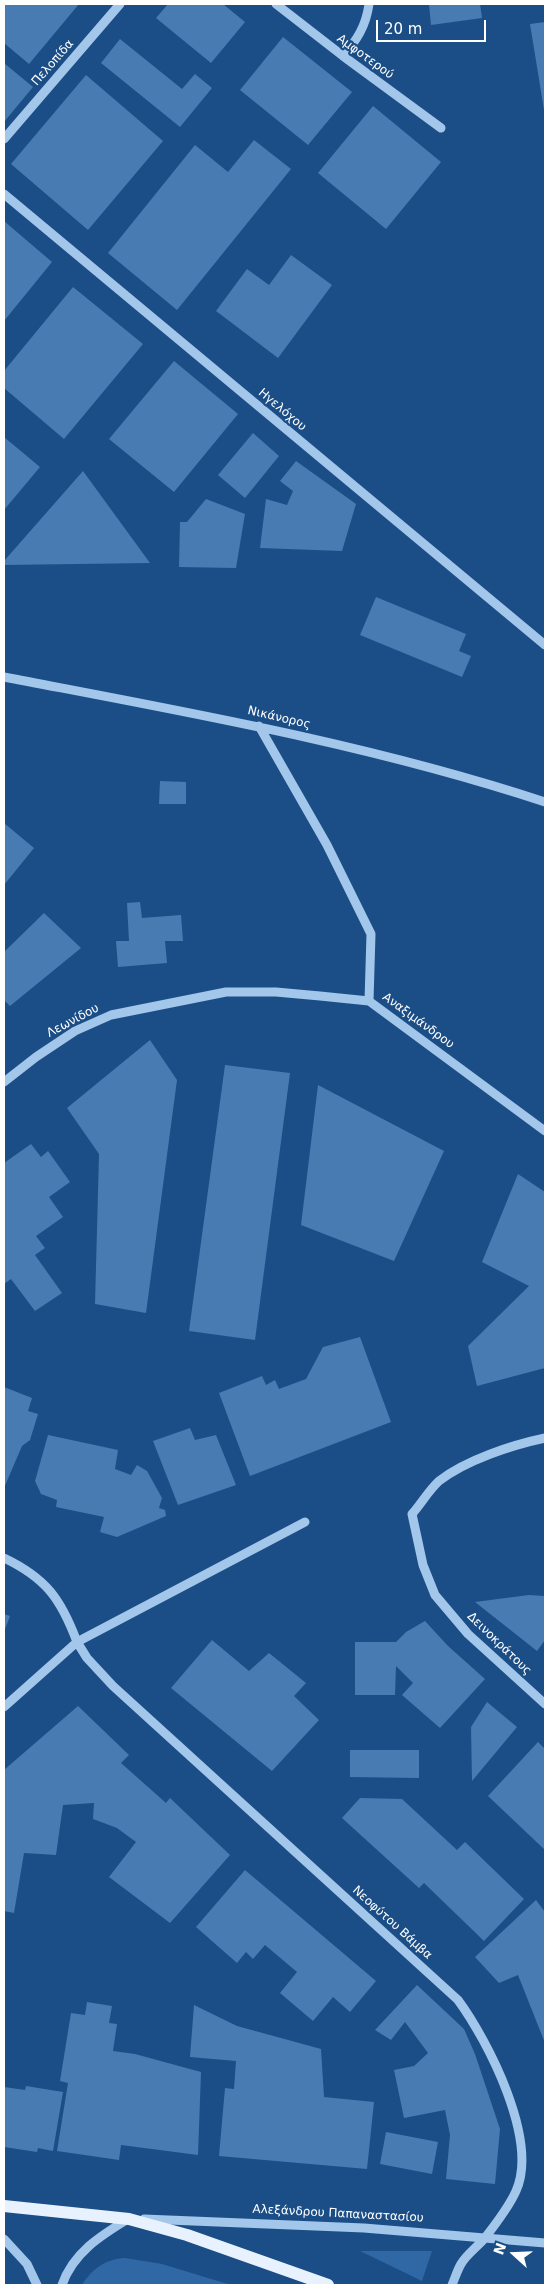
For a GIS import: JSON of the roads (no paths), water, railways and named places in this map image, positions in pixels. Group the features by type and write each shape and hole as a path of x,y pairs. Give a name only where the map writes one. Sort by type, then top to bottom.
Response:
{"main road":[{"name":"Αλεξάνδρου Παπαναστασίου","path":"4,2206 129,2219 230,2249 328,2285"}],"street":[{"name":"Πελοπίδα","path":"4,140 120,4"},
{"name":"Αμφοτερού","path":"276,4 343,56 442,128"},
{"path":"343,56 358,38 367,19 369,4"},
{"name":"Ηγελόχου","path":"4,194 545,645"},
{"name":"Νικάνορος","path":"4,677 259,726 468,776 545,802"},
{"path":"259,726 328,845 371,934 369,1001"},
{"name":"Αναξιμάνδρου","path":"164,1003 226,992 252,992 369,1001 545,1131"},
{"name":"Λεωνίδου","path":"4,1082 36,1057 94,1022 119,1013 164,1003"},
{"name":"Δεινοκράτους","path":"545,1438 480,1458 452,1472 437,1483 412,1514 423,1565 435,1595 468,1634 545,1704"},
{"path":"4,1707 77,1642 305,1522"},
{"name":"Νεοφύτου Βάμβα","path":"4,1558 29,1571 46,1584 87,1658 113,1686 458,2000 473,2021 509,2094 518,2133 522,2176 516,2192 485,2238 462,2263 452,2285"},
{"path":"62,2285 69,2269 82,2252 102,2236 129,2219"},
{"name":"Αλεξάνδρου Παπαναστασίου","path":"129,2219 364,2228 545,2243"},
{"path":"4,2239 27,2264 37,2285"}]}
